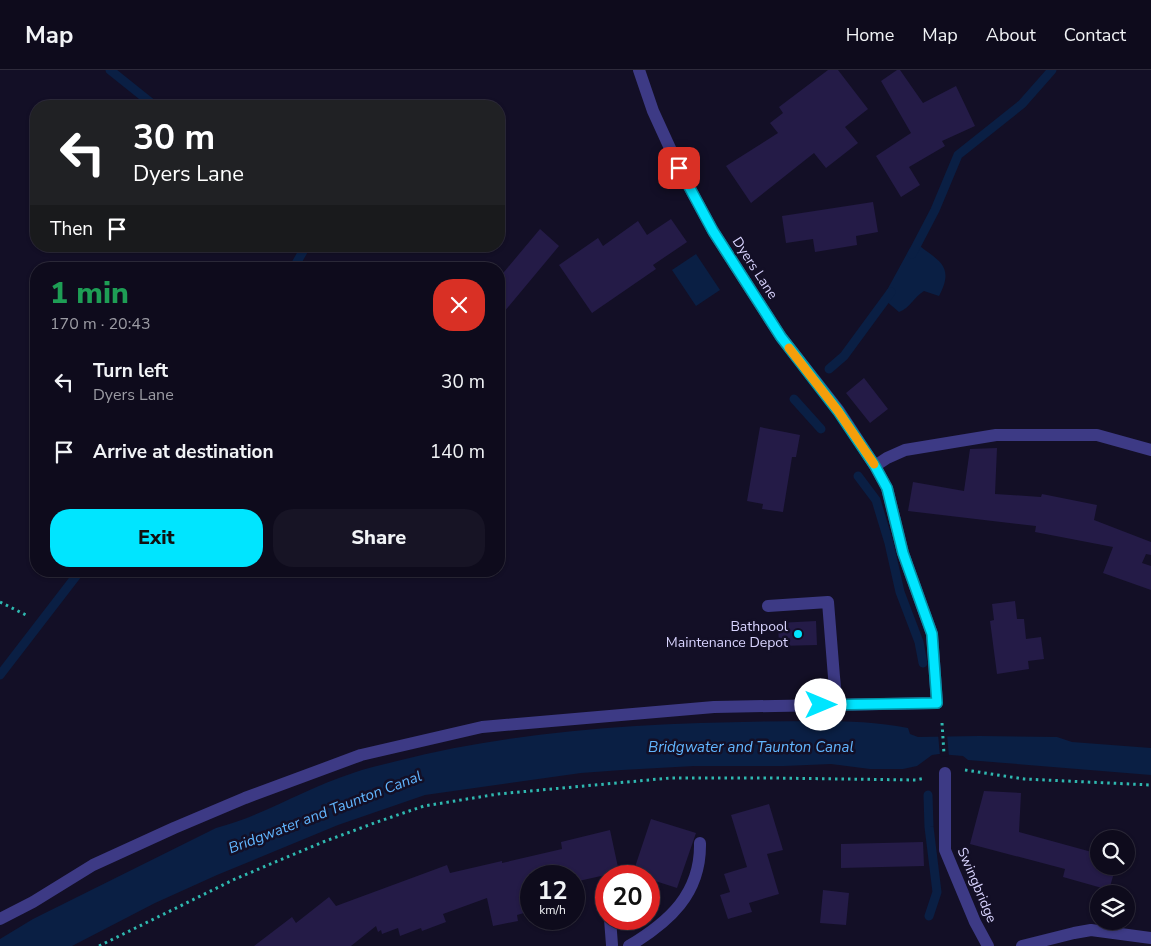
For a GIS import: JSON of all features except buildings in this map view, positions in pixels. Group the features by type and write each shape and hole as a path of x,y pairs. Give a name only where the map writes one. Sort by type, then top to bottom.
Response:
{"street":[{"name":"Dyers Lane","path":"639,70 654,111 679,168 713,231 781,337 838,411 875,466 887,488 903,553 932,634 937,703 837,705"},
{"path":"875,466 905,450 996,435 1097,435 1151,450"},
{"path":"0,919 33,902 93,865 174,828 245,798 361,755 482,727 714,706 837,705 828,602 768,606"},
{"name":"Swingbridge","path":"945,773 945,850 975,922 988,946"},
{"path":"629,946 649,934 684,900 698,873 700,844"},
{"path":"610,930 610,946"},
{"path":"1022,946 1091,930 1151,938"}],"path":[{"path":"0,602 28,616"},
{"path":"942,717 944,760"},
{"path":"99,946 235,879 323,842 424,806 498,794 670,778 916,780 958,769 1024,779 1151,785"}],"water":[{"path":"917,244 942,265 945,271 944,286 939,296 924,291 899,312 885,300 886,292 910,248"},
{"path":"696,254 720,290 696,306 672,270"},
{"name":"Bridgwater and Taunton Canal","path":"818,721 863,722 897,726 908,728 910,734 918,737 1057,737 1072,742 1151,748 1151,775 968,760 963,756 939,754 932,755 917,766 903,769 870,769 831,764 694,766 581,773 425,795 338,825 217,875 155,903 72,946 0,946 0,939 33,919 216,828 234,823 358,771 449,749 553,733 659,725"}],"pier":[{"path":"938,734 947,734 949,757 940,756"}],"waterway":[{"path":"110,70 148,100"},
{"path":"912,254 935,210 958,155 1022,104 1052,70"},
{"path":"297,262 303,252"},
{"path":"829,369 844,356 891,292"},
{"path":"794,399 821,429"},
{"path":"858,476 876,500 889,543 900,592 919,642 923,663"},
{"path":"0,675 75,577"},
{"path":"928,795 929,827 937,892 929,916"}],"slow traffic":[{"path":"789,348 838,411 874,464"}],"place":[{"name":"Bathpool Maintenance Depot","path":"798,634"}],"route":[{"path":"679,168 713,231 781,337 838,411 875,466 887,488 903,553 932,634 937,703 821,705"}]}
